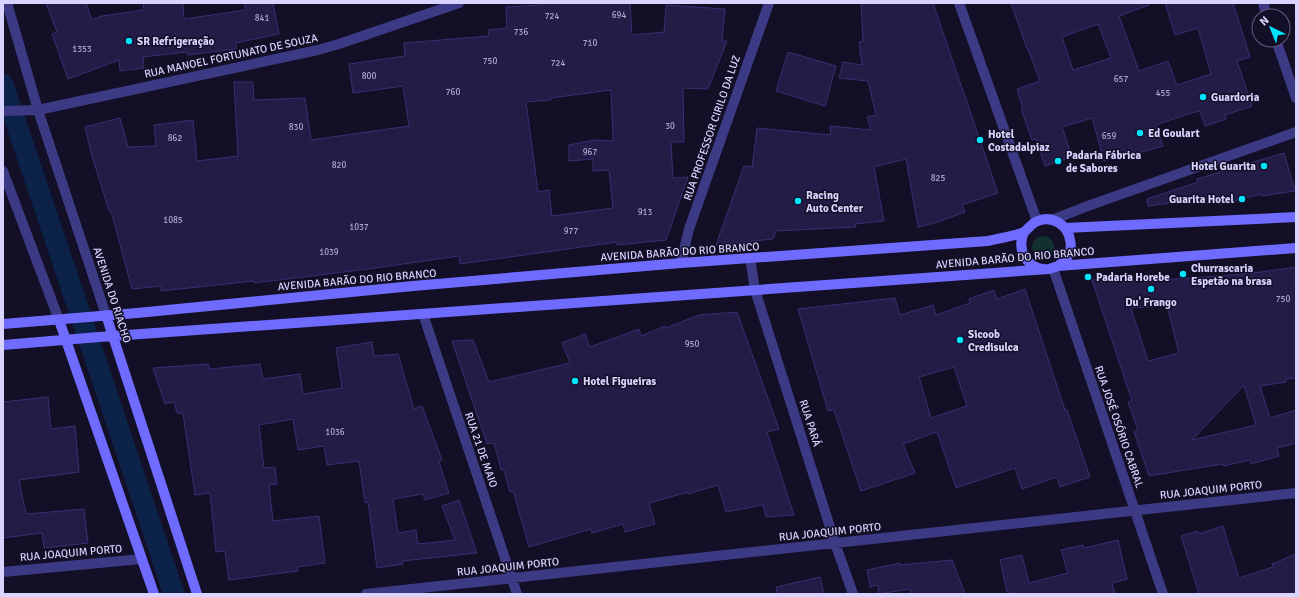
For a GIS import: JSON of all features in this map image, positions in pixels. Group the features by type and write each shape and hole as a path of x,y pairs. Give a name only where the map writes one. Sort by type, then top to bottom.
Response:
{"main road":[{"path":"1065,228 1296,217"},
{"path":"1024,232 1020,244 1024,256 1032,266 1052,268 1064,262 1068,256 1071,241 1065,228 1052,220 1045,219 1037,221"},
{"name":"AVENIDA BARÃO DO RIO BRANCO","path":"3,324 681,263 988,241 1024,232 1030,225 1037,221"},
{"name":"AVENIDA BARÃO DO RIO BRANCO","path":"3,345 99,336 755,290 1296,248"},
{"name":"AVENIDA DO RIACHO","path":"106,315 197,594"},
{"path":"59,320 154,594"}],"street":[{"name":"AVENIDA DO RIACHO","path":"7,3 38,110 106,315"},
{"name":"RUA MANOEL FORTUNATO DE SOUZA","path":"3,111 38,110 318,50 459,3"},
{"name":"RUA PROFESSOR CIRILO DA LUZ","path":"681,263 689,229 769,3"},
{"path":"959,3 1037,221"},
{"path":"1279,48 1296,98"},
{"path":"1052,220 1296,132"},
{"path":"3,171 59,320"},
{"name":"RUA PARÁ","path":"750,258 755,290 835,543 853,594"},
{"name":"RUA JOSÉ OSÓRIO CABRAL","path":"1052,268 1163,594"},
{"name":"RUA 21 DE MAIO","path":"423,314 517,594"},
{"name":"RUA JOAQUIM PORTO","path":"366,594 1296,493"},
{"name":"RUA JOAQUIM PORTO","path":"3,572 142,559"}],"green space":[{"path":"1043,236 1051,239 1054,247 1051,255 1043,258 1035,255 1032,247 1035,239"}],"building":[{"path":"46,3 86,3 92,20 102,16 144,10 143,3 183,3 184,19 246,10 244,3 273,3 279,34 236,43 236,49 188,55 187,52 143,57 144,68 120,71 119,60 68,79 52,34 57,32"},
{"path":"540,3 630,3 632,35 664,32 666,5 725,9 722,41 727,41 708,89 683,88 684,142 671,142 673,178 688,177 666,240 617,245 617,242 460,264 459,256 254,283 254,281 161,291 161,286 132,289 111,211 109,211 92,156 85,127 120,118 128,147 156,146 154,125 193,120 197,161 238,156 234,82 253,82 254,100 305,98 311,140 409,126 403,86 353,93 349,64 405,56 404,43 489,36 488,30 507,28 506,7 540,5","holes":["611,90 613,141 594,140 569,145 569,161 593,159 593,171 609,170 613,208 552,216 549,190 538,192 526,102 551,100 551,98"]},
{"path":"861,3 933,3 998,193 962,205 965,212 938,222 918,227 906,159 874,167 884,221 855,224 856,227 776,231 773,239 716,245 744,166 752,167 757,128 831,135 830,126 871,130 867,117 876,115 868,81 839,78 843,62 862,65 859,42 863,41"},
{"path":"1011,3 1149,3 1149,5 1119,16 1139,71 1168,61 1177,85 1211,74 1198,28 1175,35 1165,3 1233,3 1250,57 1237,61 1252,106 1225,115 1226,119 1205,126 1200,111 1156,125 1163,146 1104,161 1092,118 1062,127 1072,157 1045,166 1036,139 1032,140 1021,109 1023,109 1017,89 1040,81","holes":["1098,24 1111,58 1073,70 1062,37"]},
{"path":"788,52 836,66 825,106 776,91"},
{"name":"Hotel Guarita","path":"1284,153 1295,191 1262,196 1261,194 1235,201 1234,198 1215,204 1214,201 1204,204 1202,199 1148,206 1147,199 1198,182 1197,179"},
{"path":"1296,267 1296,378 1286,379 1286,382 1260,386 1270,418 1296,410 1296,443 1277,448 1279,456 1251,464 1250,460 1223,466 1222,464 1149,476 1134,432 1138,430 1128,402 1132,401 1092,280 1121,278 1122,282 1253,273","holes":["1167,306 1179,353 1148,361 1131,308","1244,385 1256,425 1192,440"]},
{"path":"1025,289 1065,410 1067,410 1090,477 1060,487 1057,477 1022,489 1015,468 956,488 937,432 903,444 915,473 861,491 834,410 828,411 798,309 895,298 900,315 933,305 936,315 970,303 969,299 994,290 997,299","holes":["954,367 967,406 931,418 919,377"]},
{"path":"737,312 779,429 767,432 794,515 766,517 763,505 726,512 718,485 649,503 655,524 625,532 623,524 592,533 591,529 529,547 513,491 510,492 504,470 501,470 494,443 487,444 452,341 473,340 489,382 570,363 562,343 585,334 590,347 639,329 641,336 665,326 666,328 699,315"},
{"path":"372,342 374,356 398,354 414,409 422,406 442,460 439,462 449,493 425,500 423,494 393,499 398,533 416,530 418,544 455,540 442,506 459,500 477,553 402,561 403,564 377,568 368,502 365,503 359,461 327,465 324,446 298,450 293,419 259,425 264,468 275,467 277,484 269,485 273,521 319,516 325,563 297,567 298,571 229,580 225,551 216,552 210,493 195,495 183,414 177,413 174,402 165,404 153,368 208,364 210,369 260,364 263,379 300,374 303,394 342,388 336,348"},
{"path":"48,397 51,429 75,426 79,472 19,480 26,514 84,509 88,543 44,548 42,533 3,538 3,402"},
{"path":"1223,526 1239,578 1273,567 1272,564 1296,554 1296,594 1199,594 1181,536 1198,531 1199,534"},
{"path":"1118,540 1127,579 1112,583 1115,594 1009,594 1008,591 1007,592 1000,560 1022,555 1029,583 1068,573 1061,550 1083,545 1084,548"},
{"path":"952,560 965,594 911,594 910,589 879,594 878,585 870,587 867,570 900,563 900,565"},
{"path":"820,577 824,594 777,594 776,587"}],"waterway":[{"path":"3,84 174,594"}],"place":[{"name":"SR Refrigeração","path":"129,41"},
{"name":"Guardoria","path":"1203,97"},
{"name":"Ed Goulart","path":"1140,133"},
{"name":"Hotel Costadalpiaz","path":"980,140"},
{"name":"Padaria Fábrica de Sabores","path":"1058,161"},
{"name":"Hotel Guarita","path":"1264,166"},
{"name":"Guarita Hotel","path":"1242,199"},
{"name":"Racing Auto Center","path":"798,201"},
{"name":"Churrascaria Espetão na brasa","path":"1183,274"},
{"name":"Padaria Horebe","path":"1088,277"},
{"name":"Du' Frango","path":"1151,289"},
{"name":"Sicoob Credisulca","path":"960,340"},
{"name":"Hotel Figueiras","path":"575,381"}]}
